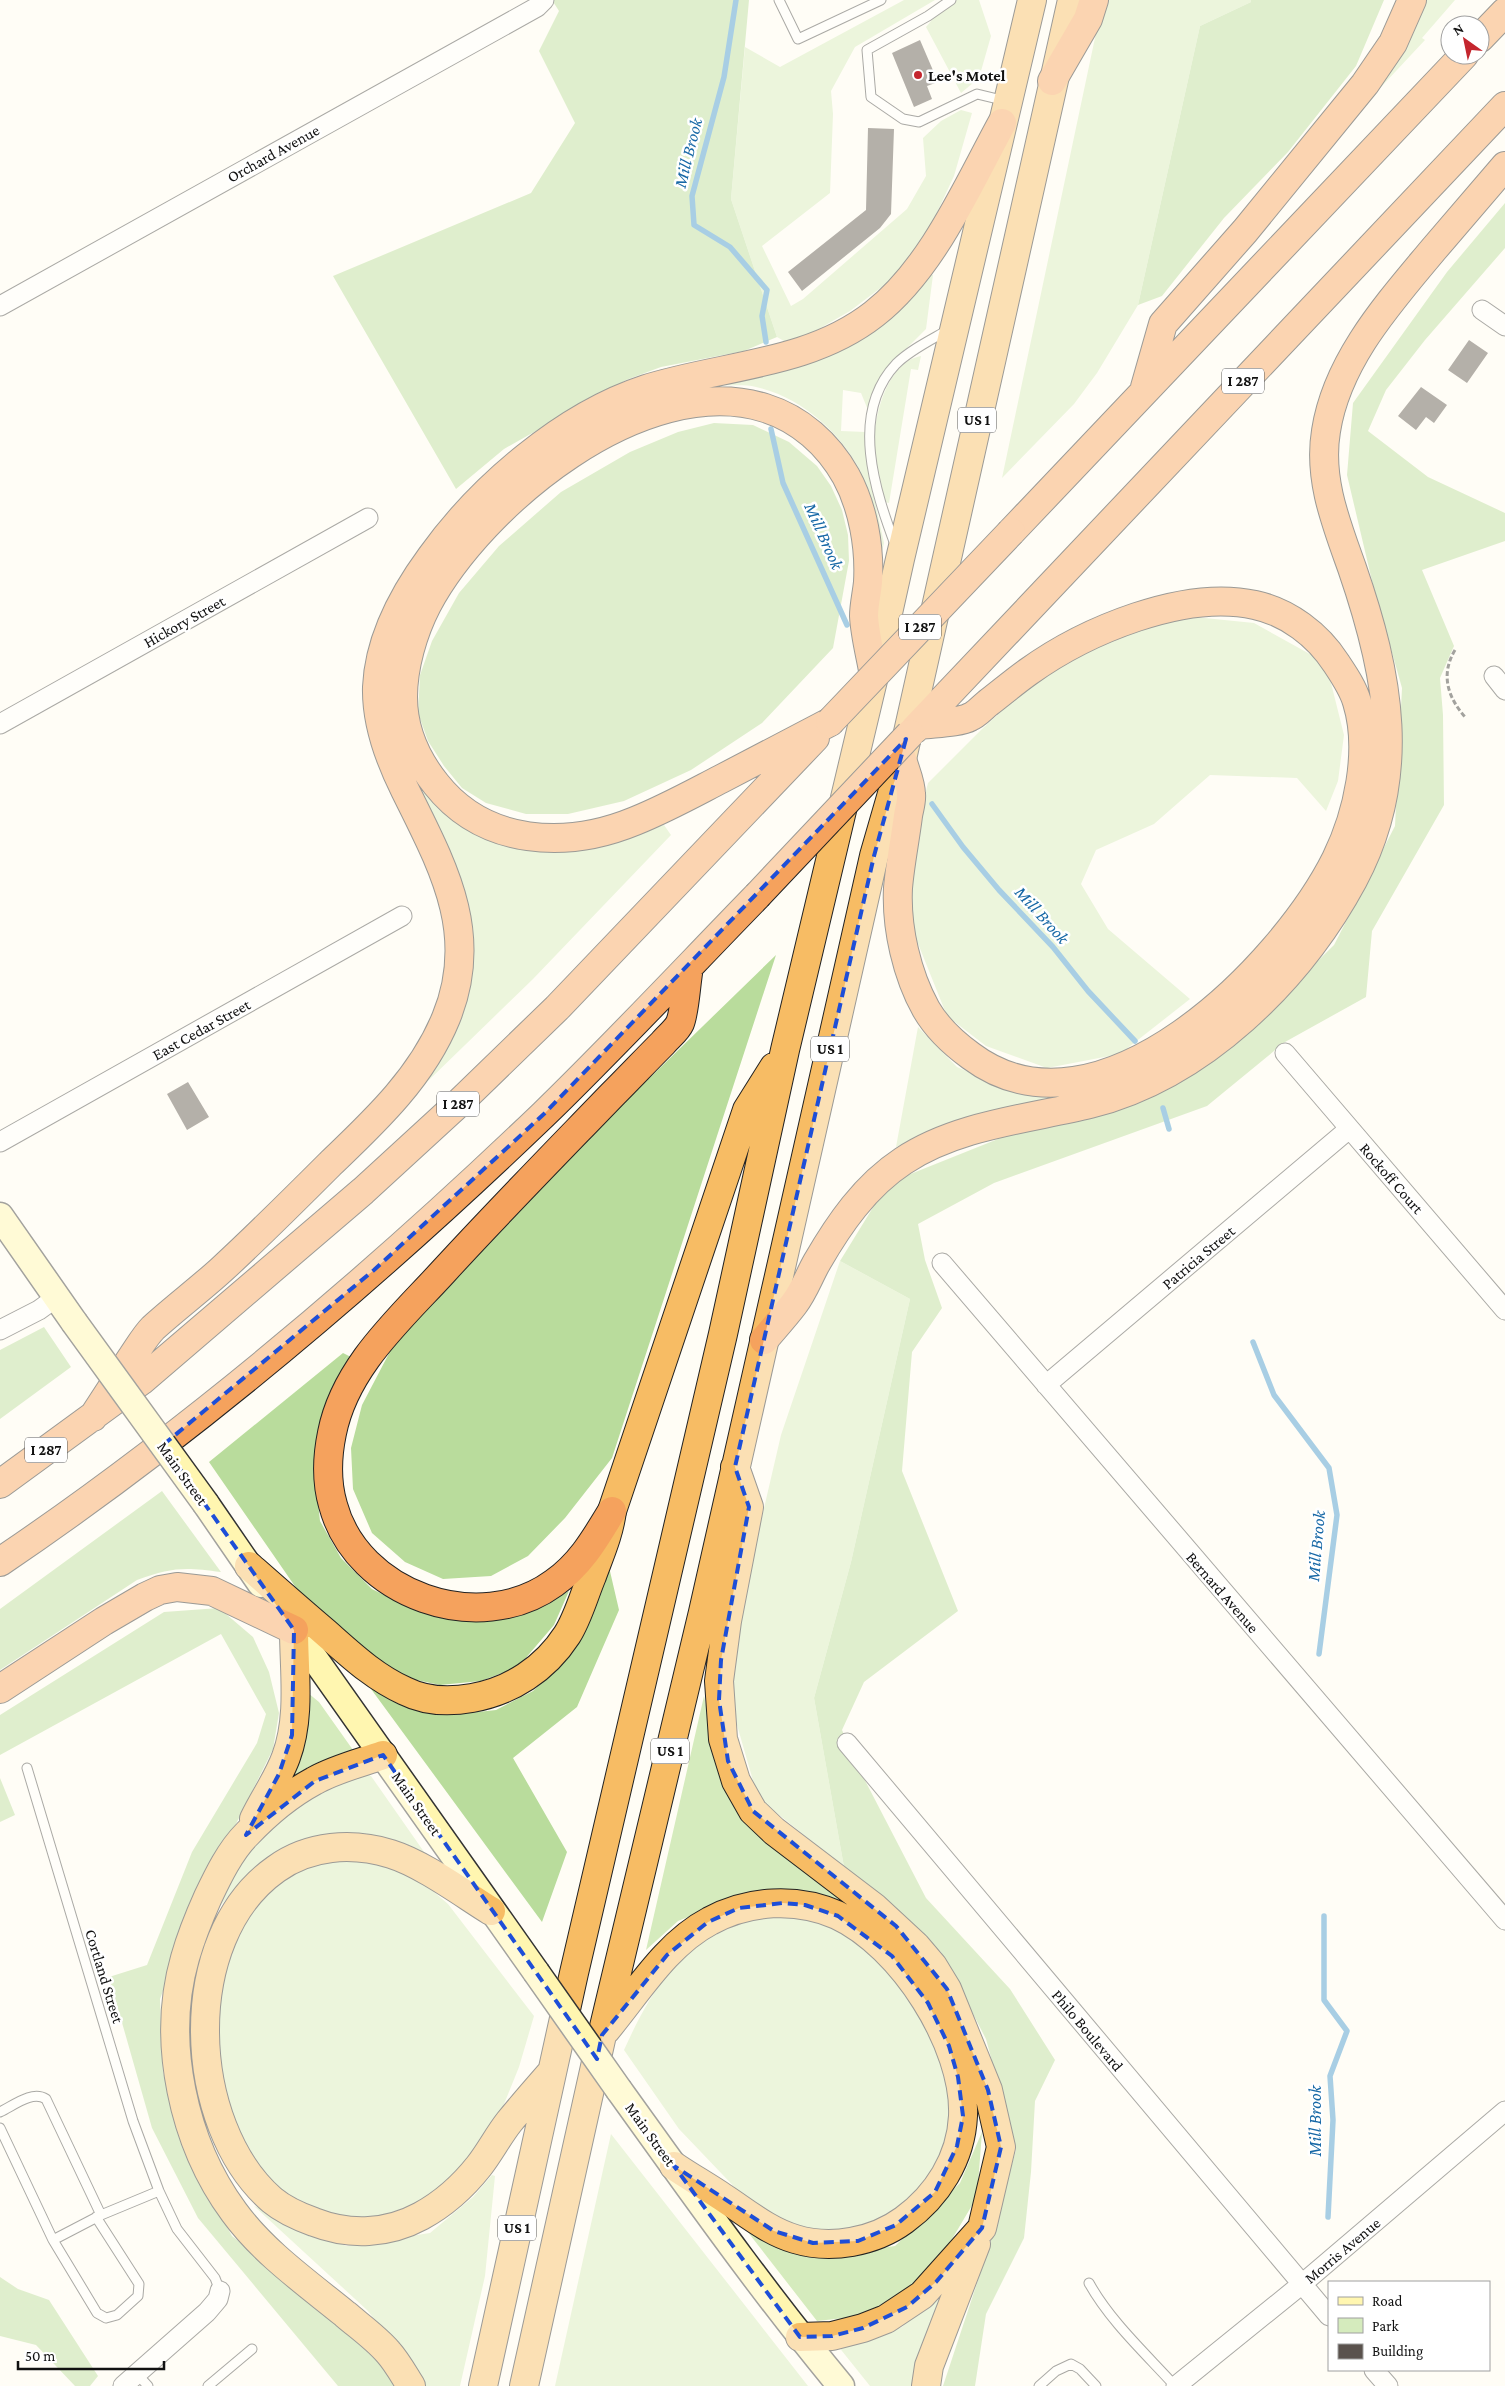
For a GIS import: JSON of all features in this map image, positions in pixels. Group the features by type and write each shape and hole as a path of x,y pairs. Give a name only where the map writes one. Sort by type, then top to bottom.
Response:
{"highway":[{"name":"US 1","path":"482,2386 785,1050 1032,0"},
{"name":"US 1","path":"524,2386 602,2035 703,1612 874,856 911,739 1052,81 1072,0"},
{"path":"1052,81 1088,19 1094,0"},
{"path":"1144,391 1163,324 1245,231 1365,84 1393,43 1412,0"},
{"path":"1490,28 1505,12"},
{"name":"I 287","path":"0,1484 141,1381 238,1299 363,1191 460,1102 557,1008 797,749 830,722 1454,65"},
{"name":"I 287","path":"0,1562 122,1477 208,1411 304,1331 476,1178 626,1033 911,739 982,657 1505,106"},
{"path":"93,1417 149,1332 224,1268 388,1106 420,1065 445,1020 454,994 459,968 460,942 456,911 450,888 399,777 384,738 377,690 379,666 387,636 399,606 415,579 462,518 492,487 548,442 583,420 618,400 649,388 797,353 821,345 848,332 872,316 911,279 927,257 1005,112"},
{"path":"764,1340 797,1301 815,1264 854,1206 891,1169 934,1143 962,1134 1125,1094 1185,1064 1214,1044 1273,989 1304,953 1353,880 1370,844 1382,808 1388,772 1389,728 1386,692 1369,619 1333,514 1327,490 1324,466 1326,430 1335,397 1350,362 1369,330 1405,284 1505,166"},
{"path":"797,749 632,822 576,837 540,839 519,836 483,823 463,811 443,794 427,773 414,749 404,717 405,668 425,608 444,576 476,537 536,479 583,447 636,420 670,408 703,402 729,402 754,405 772,410 802,426 828,449 847,477 863,519 868,579 864,614 874,676"},
{"path":"1214,600 1241,602 1284,615 1302,627 1329,653 1346,679 1357,701 1362,754 1358,788 1351,820 1336,859 1315,894 1291,928 1263,961 1194,1026 1174,1040 1110,1072 1082,1079 1050,1083 1000,1074 978,1061 958,1047 938,1026 917,990 908,963 902,934 898,891 912,792 911,739 970,718 1030,671 1056,654 1085,639 1155,612 1184,604 1214,600"},
{"path":"689,967 680,1025 464,1249 370,1352 341,1405 332,1430 328,1457 328,1483 333,1508 342,1528 366,1562 389,1581 420,1597 461,1608 482,1608 502,1605 528,1597 552,1585 586,1554 612,1511 747,1110 785,1050"},
{"path":"735,1467 749,1507 720,1660 719,1700 723,1739 728,1761 736,1781 753,1811 782,1837 896,1926 922,1953 947,1988 988,2090 1001,2147 982,2228 930,2366 926,2386"},
{"path":"249,1566 370,1673 407,1692 422,1697 461,1700 503,1689 524,1678 554,1652 567,1634 578,1612 610,1530 612,1511"},
{"path":"0,1689 104,1621 145,1596 160,1590 177,1587 212,1591 294,1630 295,1706 292,1735 279,1774 246,1835 226,1863 210,1893 195,1926 184,1960 179,1992 177,2046 180,2082 187,2112 205,2163 234,2212 254,2236 287,2267 388,2352 411,2386"},
{"path":"246,1835 281,1803 315,1780 383,1754"},
{"path":"491,1910 408,1861 391,1854 352,1847 317,1850 289,1860 259,1882 240,1902 230,1920 220,1942 208,1989 206,2023 208,2068 215,2105 225,2135 234,2155 256,2184 274,2202 297,2216 326,2226 348,2231 370,2232 394,2227 420,2217 444,2202 479,2167 508,2124 552,2071"},
{"path":"602,2035 667,1955 686,1938 708,1922 725,1913 759,1904 783,1903 805,1904 825,1910 850,1922 871,1938 892,1956 911,1979 940,2025 958,2077 963,2116 957,2146 948,2169 934,2192 917,2210 896,2225 858,2241 813,2243 794,2239 774,2231 750,2217 674,2166"},
{"path":"800,2336 832,2336 863,2328 886,2319 907,2307 936,2282 982,2228"}],"main road":[{"name":"Main Street","path":"0,1216 206,1504 619,2090 800,2336 840,2386"}],"street":[{"name":"Orchard Avenue","path":"0,306 537,7 544,0"},
{"path":"1482,310 1505,326"},
{"name":"Hickory Street","path":"0,724 368,518"},
{"name":"East Cedar Street","path":"0,1142 402,916"},
{"name":"Rockoff Court","path":"1285,1053 1349,1129 1503,1304"},
{"name":"Patricia Street","path":"1046,1385 1349,1129"},
{"name":"Bernard Avenue","path":"942,1264 1505,1920"},
{"path":"0,1330 38,1310 57,1297"},
{"name":"Philo Boulevard","path":"847,1743 1328,2315"},
{"name":"Morris Avenue","path":"1175,2386 1302,2284 1505,2111"},
{"path":"136,2382 207,2312 218,2299 220,2291"},
{"path":"1375,2371 1388,2386"}],"lane":[{"path":"779,0 798,39 881,0"},
{"path":"951,0 928,16 866,50 871,97 903,119 919,122 977,94 1005,112"},
{"path":"900,559 881,507 870,450 871,418 882,386 898,363 916,349 956,325"},
{"name":"Cortland Street","path":"27,1768 134,2121 159,2191 178,2229 215,2278 220,2291"},
{"path":"0,2112 30,2097 41,2096 46,2099 98,2216 139,2284 138,2296 116,2315 106,2318 97,2313 53,2240 0,2128"},
{"path":"53,2240 98,2216 159,2191"},
{"path":"1089,2283 1096,2296 1175,2386"},
{"path":"208,2386 252,2349"},
{"path":"1039,2386 1056,2371 1071,2364 1080,2368 1096,2386"}],"path":[{"path":"1455,650 1448,666 1446,678 1455,705 1466,718"}],"highlighted area":[{"path":"906,739 874,856 735,1467 749,1507 721,1660 719,1700 728,1761 753,1811 896,1926 947,1989 988,2090 1001,2147 982,2228 936,2282 907,2307 863,2328 832,2336 800,2337 674,2166 774,2231 813,2243 858,2241 878,2234 896,2225 935,2192 957,2146 963,2116 958,2077 949,2046 928,2003 892,1956 838,1916 805,1905 783,1903 739,1908 708,1922 667,1955 602,2035 597,2059 383,1755 315,1781 246,1835 279,1774 292,1735 294,1630 163,1445 374,1270 545,1113"}],"green space":[{"path":"552,0 749,0 731,199 777,337 744,351 661,367 626,380 504,449 456,489 333,276 531,193 575,123 539,51 559,11"},
{"path":"904,0 935,0 855,47 831,91 833,114 830,193 762,246 791,306 803,299 907,209 926,176 923,138 941,121 961,110 972,113 954,176 926,236 907,268 850,311 791,345 777,337 731,199 745,47 780,67"},
{"path":"957,0 979,0 991,36 979,78 961,93 926,27 936,15"},
{"path":"1103,0 1251,0 1251,2 1200,26 1138,305 1097,373 1074,404 1002,478"},
{"path":"1251,0 1384,0 1356,66 1288,152 1224,218 1162,296 1138,305 1200,26 1251,2"},
{"path":"1423,0 1455,0 1422,38 1425,40 1339,132"},
{"path":"1505,203 1505,248 1425,340 1386,390 1368,431 1428,477 1505,513 1505,541 1422,570 1454,646 1440,678 1443,715 1444,805 1372,931 1366,997 1285,1042 1207,1106 994,1183 918,1224 925,1260 942,1308 912,1352 902,1471 958,1611 864,1682 842,1730 857,1765 926,1898 1010,1989 1055,2060 1035,2101 1031,2172 1024,2238 986,2314 975,2386 943,2386 990,2244 1016,2150 986,2039 941,1952 844,1867 814,1698 851,1562 910,1299 840,1261 888,1183 1008,1135 1102,1115 1186,1078 1270,1008 1334,945 1395,826 1402,688 1373,585 1347,475 1353,403 1447,272"},
{"path":"930,274 933,275 926,329 888,367 875,387 868,410 861,393 843,390 841,431 865,432 867,465 884,543 878,569 857,475 861,472 842,443 818,418 788,399 752,386 721,385 720,381"},
{"path":"921,356 918,370 911,369 889,503 885,502 874,449 879,408 890,380 909,361"},
{"path":"714,423 753,425 789,442 817,466 831,486 842,510 848,535 849,561 833,648 762,723 691,770 624,801 568,814 526,814 486,803 462,788 444,766 428,741 418,713 420,675 432,641 459,593 499,546 561,492 630,452 678,432"},
{"path":"1175,615 1254,623 1326,663 1344,735 1338,781 1326,811 1297,778 1210,775 1154,824 1096,850 1081,884 1108,929 1190,999 1120,1054 1047,1068 986,1046 947,1016 913,931 911,849 928,783 982,729 1053,664"},
{"path":"414,785 478,834 635,832 664,825 671,835 533,979 396,1112 468,983"},
{"path":"776,955 612,1458 565,1518 528,1556 491,1576 443,1579 405,1562 372,1533 353,1489 351,1448 362,1405 396,1340 448,1274"},
{"path":"918,1027 957,1067 1016,1092 1058,1096 947,1125 896,1147"},
{"path":"840,1261 910,1299 851,1562 814,1698 844,1867 758,1798 737,1725 729,1659 781,1435"},
{"path":"44,1327 71,1367 0,1419 0,1350"},
{"path":"343,1353 351,1357 330,1397 314,1467 320,1521 341,1558 372,1589 410,1608 480,1622 540,1607 569,1591 554,1625 518,1667 481,1681 440,1685 407,1678 352,1641 301,1595 209,1462"},
{"path":"162,1491 221,1572 179,1569 169,1570 137,1580 0,1670 0,1609"},
{"path":"609,1567 619,1610 577,1707 513,1758 567,1852 542,1922 360,1674 403,1700 451,1715 496,1710 533,1691 565,1661 582,1636"},
{"path":"219,1608 253,1637 269,1672 279,1713 273,1749 192,1913 160,1999 163,2072 190,2160 232,2236 291,2283 386,2369 394,2386 338,2386 198,2218 152,2128 109,1977 147,1965 192,1852 257,1743 266,1714 221,1634 0,1755 0,1715 164,1612"},
{"path":"308,1693 319,1702 353,1750 352,1756 279,1796"},
{"path":"704,1696 718,1762 850,1904 753,1891 678,1921 646,1950"},
{"path":"363,1773 371,1776 436,1869 279,1851 237,1887 214,1913 232,1873 261,1835 303,1798"},
{"path":"0,1778 15,1815 0,1822"},
{"path":"360,1858 390,1864 418,1878 448,1904 534,2016 519,2067 498,2119 445,2187 416,2205 389,2216 348,2218 307,2207 270,2182 243,2143 224,2087 218,2026 223,1976 235,1934 247,1912 282,1877 327,1860"},
{"path":"767,1915 807,1919 848,1934 882,1964 912,2000 935,2038 948,2083 951,2126 939,2159 923,2185 898,2209 871,2224 840,2231 807,2233 773,2220 743,2196 679,2129 624,2050 633,2030 654,1994 665,1977 679,1962 711,1935 743,1920"},
{"path":"982,2132 977,2197 933,2271 863,2316 817,2321 747,2231 820,2257 895,2246 960,2183"},
{"path":"611,2134 808,2386 555,2386"},
{"path":"492,2175 495,2176 485,2276 460,2386 423,2386 405,2357 367,2310 254,2206 346,2246 430,2233 473,2197"},
{"path":"956,2273 917,2386 870,2386 838,2346 902,2327"},
{"path":"0,2277 18,2289 49,2300 98,2376 90,2386 75,2386 36,2345 0,2336"}],"building":[{"name":"Lee's Motel","path":"920,40 938,82 927,86 932,99 914,107 892,53"},
{"path":"868,128 894,129 891,214 880,228 802,291 788,272 866,210"},
{"path":"1469,340 1488,353 1467,383 1448,370"},
{"path":"1421,387 1447,405 1434,423 1426,417 1416,430 1398,416"},
{"path":"188,1082 209,1117 187,1130 167,1094"}],"waterway":[{"name":"Mill Brook","path":"736,0 724,77 692,196 694,225 730,247 767,290 762,316 766,342"},
{"name":"Mill Brook","path":"771,429 783,483 847,625"},
{"name":"Mill Brook","path":"932,804 963,847 999,890 1053,947 1088,991 1135,1041"},
{"name":"Mill Brook","path":"1163,1108 1169,1129"},
{"name":"Mill Brook","path":"1253,1342 1274,1395 1329,1468 1337,1515 1319,1654"},
{"name":"Mill Brook","path":"1324,1916 1324,2000 1347,2031 1330,2076 1333,2120 1328,2217"}],"place":[{"name":"Lee's Motel","path":"918,75"}]}
